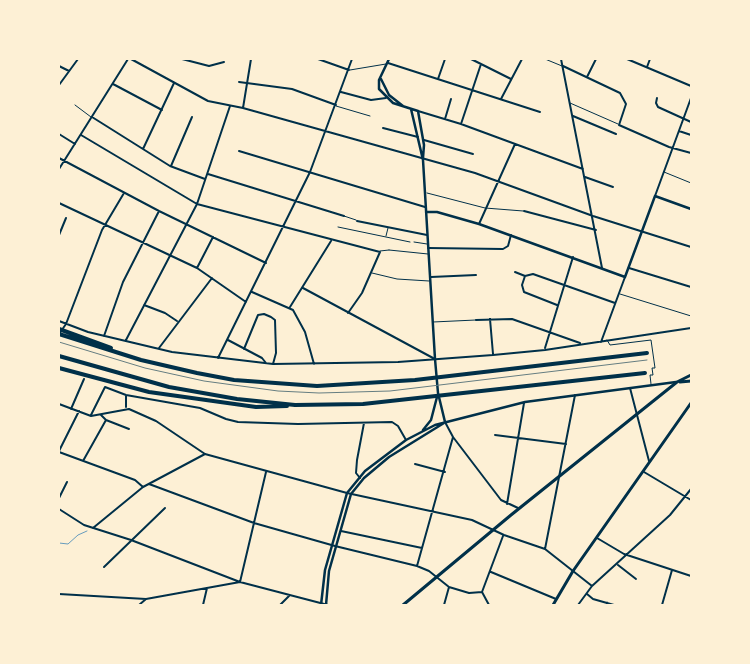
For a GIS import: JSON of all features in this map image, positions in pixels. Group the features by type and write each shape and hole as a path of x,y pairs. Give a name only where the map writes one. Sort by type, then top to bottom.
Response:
{"highway":[{"path":"61,328 141,360"},
{"path":"59,334 141,360 234,380 317,386 415,380 647,353"},
{"path":"59,356 169,388 237,400 295,404 363,404 645,373"},
{"path":"59,368 156,393 256,407 295,404"}],"main road":[{"path":"403,605 677,382 691,375"},
{"path":"677,382 691,381"},
{"path":"554,605 573,570 691,403"}],"street":[{"path":"59,85 78,59"},
{"path":"59,169 129,59 208,101 243,108 498,181 593,216 691,247"},
{"path":"182,59 209,66 224,62"},
{"path":"243,108 251,59"},
{"path":"318,59 349,70 388,62 540,112"},
{"path":"218,358 310,172 352,59"},
{"path":"438,79 445,59"},
{"path":"471,59 511,79"},
{"path":"501,99 522,59"},
{"path":"545,59 587,77 624,97 626,104 619,125"},
{"path":"561,59 602,268"},
{"path":"587,77 596,59"},
{"path":"627,59 691,86"},
{"path":"647,68 650,59"},
{"path":"388,62 380,77 388,97 406,108 461,124 583,169"},
{"path":"461,124 481,64"},
{"path":"59,66 69,71"},
{"path":"239,82 292,89 336,106 370,116"},
{"path":"143,149 174,83"},
{"path":"113,84 162,110"},
{"path":"341,92 372,100 388,97"},
{"path":"657,98 656,103 658,107 691,122"},
{"path":"601,342 691,98"},
{"path":"445,119 451,99"},
{"path":"570,103 674,148 691,153"},
{"path":"75,104 92,118 170,166 205,179"},
{"path":"126,340 197,204 230,106"},
{"path":"411,109 423,160"},
{"path":"418,111 424,140 423,160 427,236 438,393 431,420 421,432"},
{"path":"573,116 616,134"},
{"path":"170,166 192,117"},
{"path":"383,128 418,137"},
{"path":"679,131 691,135"},
{"path":"59,134 76,144"},
{"path":"81,135 197,204 331,241 380,252 389,250 428,254"},
{"path":"424,140 473,154"},
{"path":"479,224 515,144"},
{"path":"240,151 426,206"},
{"path":"59,158 186,225 266,263"},
{"path":"664,172 691,183"},
{"path":"207,173 357,221 427,236"},
{"path":"585,177 613,187"},
{"path":"59,334 61,328 66,324 105,225 124,193"},
{"path":"425,193 485,208 524,211 596,230"},
{"path":"656,196 691,209"},
{"path":"59,202 197,268 246,302"},
{"path":"104,336 123,282 159,211"},
{"path":"426,212 437,212 479,224 625,277"},
{"path":"59,235 66,218"},
{"path":"338,227 410,242"},
{"path":"386,237 388,227"},
{"path":"428,248 503,249 508,246 511,235"},
{"path":"197,268 213,238"},
{"path":"290,307 331,241"},
{"path":"414,242 428,244"},
{"path":"348,313 362,293 380,252"},
{"path":"545,350 572,257"},
{"path":"628,268 691,286"},
{"path":"515,272 525,276 533,274 615,303"},
{"path":"371,273 397,279 430,281"},
{"path":"430,277 476,275"},
{"path":"525,276 522,285 524,292 557,305"},
{"path":"158,348 212,278"},
{"path":"302,288 435,359"},
{"path":"252,291 290,307 300,322 314,364"},
{"path":"619,293 691,316"},
{"path":"144,305 165,313 177,321"},
{"path":"244,349 258,315 264,314 271,317 275,320 276,353 273,364"},
{"path":"490,319 493,354"},
{"path":"433,322 512,319 582,344"},
{"path":"59,321 104,336 182,354 273,364 435,359 545,350 691,328"},
{"path":"227,339 262,358 266,363"},
{"path":"607,340 610,345 650,340 655,368 652,368 653,374 650,375 651,384"},
{"path":"71,409 84,379"},
{"path":"321,605 325,570 347,493 358,477 406,440 445,422 524,402 677,382"},
{"path":"630,387 649,463"},
{"path":"91,416 103,388 126,395 200,408 238,422 298,424 395,423 406,440"},
{"path":"438,393 445,422 453,437 500,500 520,508"},
{"path":"126,395 126,408"},
{"path":"545,549 575,395"},
{"path":"507,504 524,402"},
{"path":"59,405 91,416 126,408 156,421 205,454 351,494 433,510 472,520 504,535 545,549 592,586"},
{"path":"79,411 59,452 135,480 143,487"},
{"path":"101,415 106,420 129,429"},
{"path":"83,461 106,420"},
{"path":"59,509 84,525 131,540 240,582 326,605 329,572 339,530 351,494 362,480 389,457 445,422"},
{"path":"362,480 356,473 364,423"},
{"path":"495,435 566,444"},
{"path":"418,566 453,437"},
{"path":"93,528 143,487 205,454"},
{"path":"415,464 445,472"},
{"path":"240,582 266,472"},
{"path":"644,472 691,500"},
{"path":"59,498 67,482"},
{"path":"149,484 254,523 331,545 418,566 450,587 469,593 482,592"},
{"path":"578,605 588,594 592,586 618,565 670,515 691,489"},
{"path":"104,567 165,508"},
{"path":"339,530 422,548"},
{"path":"482,592 504,535"},
{"path":"597,538 628,555 691,576"},
{"path":"618,565 636,579"},
{"path":"662,605 672,570"},
{"path":"491,572 556,599"},
{"path":"59,595 146,599 240,582"},
{"path":"444,605 450,587"},
{"path":"203,605 207,588"},
{"path":"482,592 489,605"},
{"path":"588,594 593,599 614,605"},
{"path":"280,605 289,596"},
{"path":"139,605 146,599"}],"waterway":[{"path":"59,543 68,544 78,535 87,531"}],"railway":[{"path":"59,342 145,368 204,381 278,391 319,393 390,391 647,360"}]}
